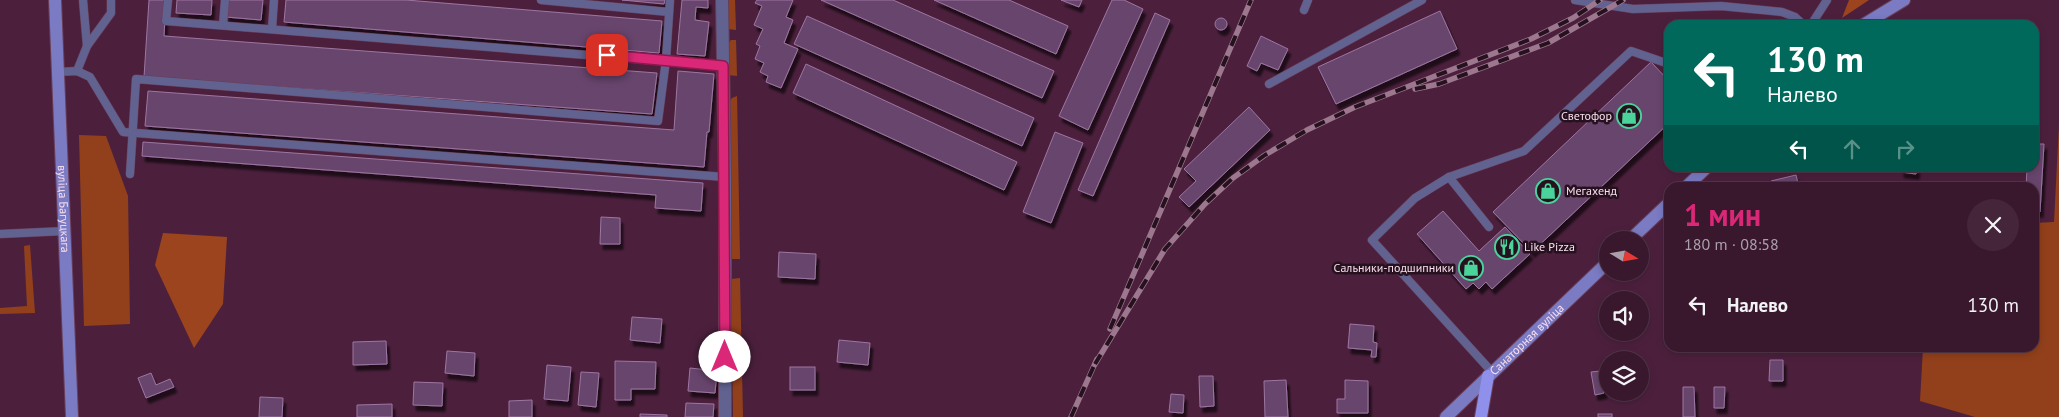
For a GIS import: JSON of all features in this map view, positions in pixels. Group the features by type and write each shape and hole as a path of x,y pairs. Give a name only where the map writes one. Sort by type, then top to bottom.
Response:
{"main road":[{"name":"вуліца Багуцкага","path":"55,0 72,417"},
{"path":"1871,20 1904,0"},
{"path":"1691,182 1702,172"},
{"path":"1639,231 1664,208"},
{"name":"Санаторная вуліца","path":"1446,417 1599,271"},
{"path":"1481,417 1490,374"}],"street":[{"path":"722,0 725,177 725,417"}],"lane":[{"path":"83,0 87,46"},
{"path":"77,71 87,46 111,13 111,0"},
{"path":"168,0 166,21 723,66"},
{"path":"222,25 225,0"},
{"path":"272,29 274,0"},
{"path":"541,0 669,12"},
{"path":"130,174 136,79 658,121 666,60 670,0"},
{"path":"1304,10 1308,0"},
{"path":"1269,84 1422,0"},
{"path":"1575,0 1633,9 1737,4 1782,12 1798,20"},
{"path":"1814,20 1827,0"},
{"path":"1490,374 1372,240 1415,198 1449,177 1524,151 1631,51 1664,62"},
{"path":"58,72 77,71 90,77 123,132 725,177"},
{"path":"1449,177 1489,227"},
{"path":"0,234 64,231"}],"shaded area":[{"path":"727,0 735,0 736,30 728,29"},
{"path":"1849,0 1869,0 1842,18"},
{"path":"731,40 736,40 737,76 728,75 728,44"},
{"path":"737,96 740,259 731,259 729,103 732,98"},
{"path":"2059,125 2059,417 1975,417 1920,401 1923,352 2039,352 2039,223 2054,222"},
{"path":"79,135 106,136 128,196 130,324 84,326"},
{"path":"163,233 227,237 223,304 194,348 155,265"},
{"path":"30,245 35,313 0,314 0,308 27,306 24,246"},
{"path":"740,278 743,417 733,417 731,279"}],"building":[{"path":"149,0 166,0 164,36 657,73 652,114 144,77"},
{"path":"177,0 212,0 211,15 176,13"},
{"path":"228,0 263,0 261,20 226,17"},
{"path":"286,0 406,0 662,21 659,53 284,22"},
{"path":"622,0 665,0 664,4"},
{"path":"682,0 708,0 708,8 696,7 695,20 709,22 705,56 677,54"},
{"path":"757,0 793,0 786,17 793,20 784,43 798,49 781,88 766,82 768,76 760,72 764,63 755,59 760,46 756,44 763,29 754,25 762,6 755,3"},
{"path":"821,0 893,0 1054,71 1042,98"},
{"path":"934,0 1009,0 1068,26 1056,54"},
{"path":"1061,0 1082,0 1079,7"},
{"path":"1112,0 1124,0 1143,9 1088,130 1059,116"},
{"path":"1440,11 1457,49 1336,104 1318,67"},
{"path":"1155,13 1170,20 1093,196 1078,190"},
{"path":"807,16 1034,118 1022,146 794,44"},
{"path":"1221,18 1227,24 1221,30 1215,24"},
{"path":"1261,36 1288,49 1278,70 1261,63 1257,71 1247,66"},
{"path":"1651,62 1664,76 1664,128 1532,252 1493,212"},
{"path":"806,64 1017,162 1004,190 793,93"},
{"path":"678,71 714,74 704,167 145,126 148,91 674,130"},
{"path":"1249,107 1270,130 1189,207 1179,197 1196,181 1184,169"},
{"path":"1055,132 1083,143 1051,223 1023,212"},
{"path":"143,142 703,183 701,211 655,208 656,195 142,156"},
{"path":"2039,144 2044,144 2040,212 2039,182 2026,182 2027,172 2039,172"},
{"path":"1796,175 1798,182 1771,182"},
{"path":"1443,211 1479,251 1505,227 1530,254 1492,289 1486,282 1479,289 1473,283 1466,289 1417,234"},
{"path":"601,217 620,218 620,244 600,244"},
{"path":"779,252 816,254 815,279 778,277"},
{"path":"632,317 662,319 660,343 630,340"},
{"path":"1350,324 1374,326 1373,342 1377,343 1376,357 1371,357 1372,350 1348,348"},
{"path":"839,340 870,343 868,365 837,362"},
{"path":"386,341 387,364 353,365 353,342"},
{"path":"447,351 475,353 474,376 445,373"},
{"path":"1770,360 1783,360 1783,381 1769,381"},
{"path":"615,361 656,362 655,389 631,389 631,400 615,400"},
{"path":"547,365 571,367 568,401 544,399"},
{"path":"790,367 815,367 815,390 790,390"},
{"path":"690,368 717,371 715,393 688,391"},
{"path":"1599,371 1599,394 1595,395 1591,372"},
{"path":"581,372 599,373 596,407 578,405"},
{"path":"151,373 156,385 170,379 174,387 146,398 138,378"},
{"path":"1199,376 1213,376 1214,406 1200,407"},
{"path":"1286,380 1288,417 1265,417 1264,381"},
{"path":"1345,380 1368,381 1368,413 1337,413 1337,399 1345,399"},
{"path":"414,382 443,383 442,406 413,405"},
{"path":"1683,387 1694,387 1695,417 1683,417"},
{"path":"1714,387 1725,387 1724,408 1714,408"},
{"path":"1171,394 1184,395 1183,413 1169,412"},
{"path":"260,397 283,398 282,417 259,417"},
{"path":"532,400 532,417 509,417 509,401"},
{"path":"686,403 714,404 713,417 685,417"},
{"path":"392,404 392,417 357,417 357,405"},
{"path":"640,414 667,415 667,417 640,417"},
{"path":"1598,414 1612,414 1612,417 1598,417"}],"railway":[{"path":"1110,329 1251,0"},
{"path":"1095,364 1165,249 1205,204 1233,178 1265,155 1307,130 1355,107 1531,39 1573,18 1600,0"},
{"path":"1415,89 1439,84 1548,43 1623,0"},
{"path":"1071,417 1097,359"}],"place":[{"name":"Светофор","path":"1629,116"},
{"name":"Мегахенд","path":"1548,191"},
{"name":"Like Pizza","path":"1507,247"},
{"name":"Сальники-подшипники","path":"1471,268"}],"route":[{"path":"607,55 723,66 725,357"}]}
